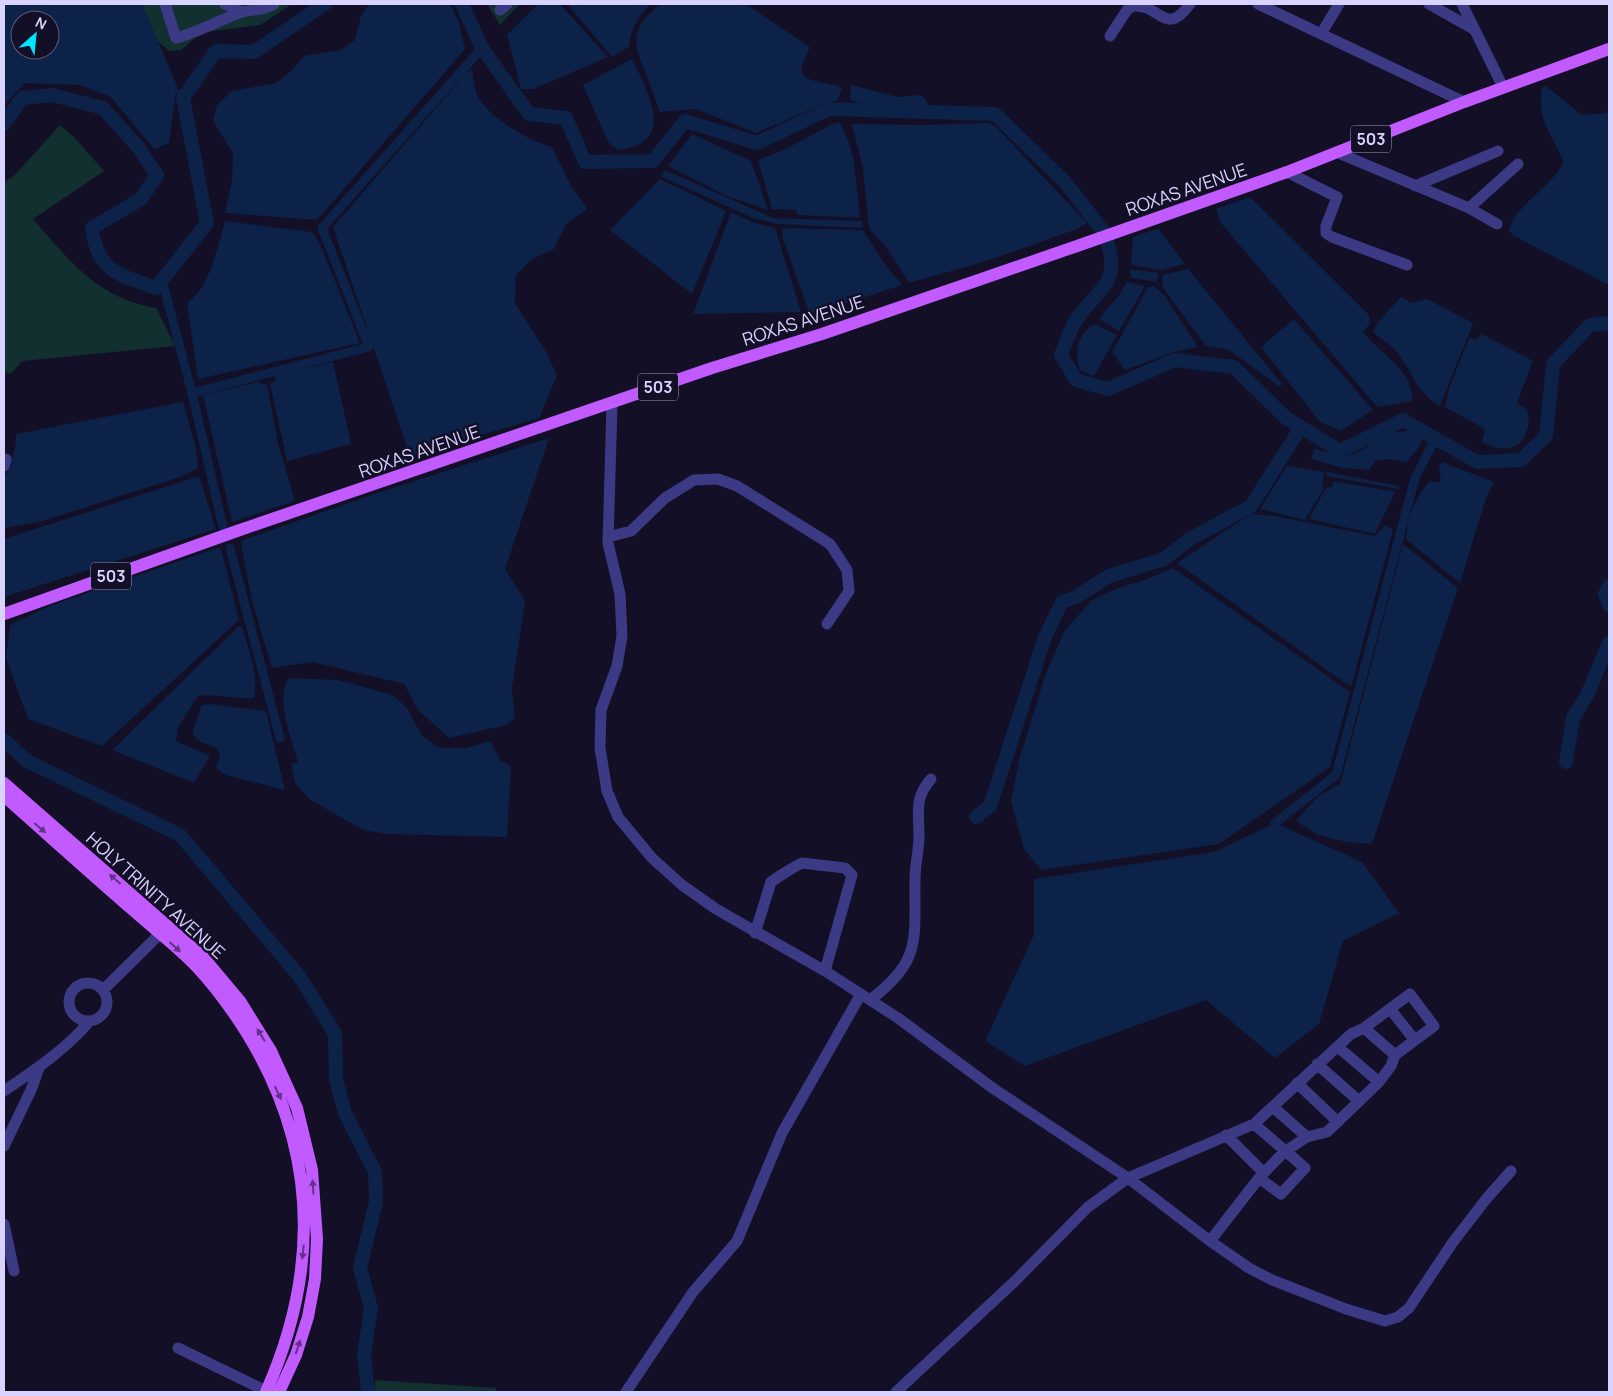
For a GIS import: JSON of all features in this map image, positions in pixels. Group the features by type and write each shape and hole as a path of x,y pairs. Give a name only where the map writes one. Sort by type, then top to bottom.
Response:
{"main road":[{"name":"ROXAS AVENUE","path":"4,614 237,530 612,404 712,368 822,334 1080,246 1287,172 1464,102 1609,49"},
{"name":"HOLY TRINITY AVENUE","path":"4,783 164,930 196,966 229,1006 260,1056 286,1112 301,1170 304,1239 300,1283 294,1313 266,1392"},
{"name":"HOLY TRINITY AVENUE","path":"4,796 164,930 204,958 240,1001 271,1052 296,1108 310,1162 317,1239 315,1279 308,1318 296,1355 280,1392"}],"street":[{"path":"165,4 176,38 196,33 242,12 267,8 274,4"},
{"path":"225,4 242,12"},
{"path":"1110,36 1127,10 1133,6 1148,8 1164,19 1171,20 1180,16 1190,4"},
{"path":"1258,4 1464,102"},
{"path":"1321,34 1339,4"},
{"path":"1429,4 1475,30"},
{"path":"1462,4 1503,88"},
{"path":"1415,186 1498,151"},
{"path":"1336,152 1469,208 1497,224"},
{"path":"1469,208 1518,164"},
{"path":"1287,172 1337,197 1326,226 1326,233 1332,237 1407,265"},
{"path":"612,404 608,537 620,594 622,629 620,653 602,710 600,748 611,804 633,838 682,885 755,933 825,971 898,1018 994,1089 1128,1178 1210,1241 1270,1279 1346,1309 1385,1321 1398,1317 1409,1308 1453,1242 1487,1198 1511,1171"},
{"path":"608,537 631,531 665,498 694,480 718,479 736,486 830,544 847,570 849,591 828,624"},
{"path":"626,1392 693,1292 737,1241 782,1133 865,997 892,984 899,974 914,943 915,877 919,843 918,798 922,789 931,779"},
{"path":"755,933 771,882 775,877 788,872 802,863 845,868 852,875 825,971"},
{"path":"103,990 164,930"},
{"path":"83,983 91,983 103,990 107,996 107,1008 101,1016 90,1021 82,1021 71,1012 69,998 72,991 83,983"},
{"path":"896,1392 1015,1281 1088,1207 1128,1178 1254,1124 1274,1108 1317,1064 1351,1034 1364,1028 1410,994 1434,1026 1395,1054 1391,1066 1379,1082 1327,1132 1307,1137 1284,1152 1261,1175 1210,1241"},
{"path":"1390,1009 1414,1039"},
{"path":"4,1091 39,1068 75,1039 90,1021"},
{"path":"1364,1028 1395,1054"},
{"path":"1338,1047 1379,1082"},
{"path":"1317,1064 1360,1101"},
{"path":"4,1146 39,1068"},
{"path":"1297,1084 1338,1122"},
{"path":"1274,1108 1307,1137"},
{"path":"1226,1135 1261,1175 1281,1194 1305,1168 1296,1159 1284,1152 1254,1124"},
{"path":"4,1224 14,1271"},
{"path":"178,1348 266,1392"}],"green space":[{"path":"142,4 292,4 260,25 207,32 195,38 181,50 169,51 155,39"},
{"path":"487,4 520,4 500,25"},
{"path":"60,125 73,136 104,171 33,219 86,276 101,287 135,303 156,308 175,346 22,361 11,374 4,372 4,182 14,176"},
{"path":"375,1380 496,1388 496,1392 375,1392"}],"water":[{"path":"4,4 142,4 177,86 169,143 154,149 111,97 79,85 25,83 4,105"},
{"path":"369,4 450,4 459,23 465,49 317,220 225,213 232,181 233,153 213,121 217,105 232,91 276,83 290,72 304,56 340,50 355,40 361,16"},
{"path":"538,4 560,4 608,57 533,89 521,89 507,35"},
{"path":"567,4 650,4 631,34 629,47 612,57"},
{"path":"660,4 746,4 810,47 801,67 803,75 811,80 842,87 838,100 823,104 756,133 696,109 660,112 636,42 637,34 644,20"},
{"path":"632,59 651,101 654,115 653,128 647,138 636,146 618,150 608,142 583,85"},
{"path":"472,70 478,97 484,105 511,128 552,147 570,184 587,209 566,224 554,249 532,259 516,275 515,303 545,350 557,375 539,418 410,456 333,227 468,71"},
{"path":"851,85 898,97 919,95 925,98 928,106 868,105 850,100"},
{"path":"1546,86 1582,115 1606,113 1609,109 1609,285 1514,236 1509,231 1518,212 1553,178 1563,160 1543,117 1541,98 1542,88"},
{"path":"840,122 849,142 854,160 860,218 798,215 796,210 772,209 758,160 784,150 832,124"},
{"path":"989,123 998,129 1087,223 1077,229 987,261 909,283 886,247 869,229 863,169 852,124 924,125"},
{"path":"692,134 751,161 768,210 727,196 668,166"},
{"path":"665,170 773,218 862,221 863,228 776,224 753,218 660,176"},
{"path":"660,179 726,211 692,294 610,230"},
{"path":"1247,198 1253,200 1369,315 1370,324 1363,331 1401,370 1411,389 1412,401 1377,407 1221,223 1216,209"},
{"path":"731,212 752,222 775,228 801,312 693,314"},
{"path":"225,221 312,232 320,244 360,343 198,379 187,304 202,287 212,266"},
{"path":"782,228 863,230 884,263 902,285 810,315 783,239"},
{"path":"1157,229 1185,264 1161,270 1131,265 1133,237"},
{"path":"1130,269 1158,273 1157,282 1131,278"},
{"path":"1188,269 1282,384 1280,387 1229,350 1206,346 1163,288 1162,275"},
{"path":"1127,282 1145,286 1119,331 1099,319"},
{"path":"1154,286 1164,295 1198,347 1174,352 1125,370 1112,352 1148,287"},
{"path":"1401,297 1412,303 1427,299 1473,323 1440,406 1431,400 1419,387 1395,350 1373,332 1378,322"},
{"path":"1294,319 1373,410 1341,431 1320,422 1261,347"},
{"path":"1094,324 1117,335 1094,376 1080,370 1077,350 1084,333"},
{"path":"1482,334 1533,361 1517,403 1527,411 1529,418 1528,426 1522,441 1511,448 1497,448 1482,442 1485,429 1445,407 1450,386 1469,338 1477,339"},
{"path":"333,362 351,444 287,461 270,384 275,380 276,375"},
{"path":"257,382 267,385 278,443 295,501 232,522 203,395"},
{"path":"183,402 196,448 198,468 180,477 43,521 4,528 5,477 15,449 16,434"},
{"path":"1409,431 1423,437 1419,447 1407,462 1386,459 1375,461 1369,470 1343,468 1311,459 1315,449 1344,457 1360,451 1388,433"},
{"path":"549,438 505,569 525,601 512,688 515,718 506,725 449,738 418,710 404,684 312,662 272,668 252,601 241,544 243,540 377,493"},
{"path":"1442,462 1494,482 1486,498 1460,583 1406,539 1410,515 1419,495 1429,482 1441,482 1439,466"},
{"path":"1287,466 1324,472 1322,485 1324,488 1305,520 1260,509"},
{"path":"1326,472 1399,486 1399,489 1326,476"},
{"path":"199,476 216,529 4,597 4,539"},
{"path":"1334,481 1395,492 1375,534 1309,519 1326,488 1332,487"},
{"path":"1251,514 1275,516 1375,536 1385,525 1393,530 1351,687 1177,563"},
{"path":"1403,544 1458,588 1372,844 1347,842 1318,835 1296,821 1318,796 1340,784"},
{"path":"221,548 239,620 102,746 28,719 6,658 10,625 52,605"},
{"path":"1173,568 1350,692 1330,767 1219,844 1041,870 1024,849 1011,801 1019,760 1046,673 1065,630 1092,600 1118,588 1145,580"},
{"path":"239,626 242,626 252,662 255,680 254,698 198,696 178,727 176,741 210,756 194,783 112,750"},
{"path":"289,678 338,680 393,695 407,708 422,736 440,748 466,748 490,741 501,761 511,766 507,837 388,834 363,830 309,799 295,783 291,764 298,762 284,707 283,696"},
{"path":"209,704 266,711 285,790 226,775 216,768 220,757 217,748 201,742 192,734 202,705"},
{"path":"1275,823 1362,862 1399,913 1343,941 1319,1024 1275,1058 1206,1000 1025,1066 985,1041 1034,935 1034,879 1214,852"}],"waterway":[{"path":"4,124 22,98 52,95 103,108 138,147 157,175 141,199 92,228 95,243 99,254 112,270 156,288 207,223 183,98 216,51 254,52 325,4"},
{"path":"462,4 482,48 529,114 566,118 585,162 653,161 685,121 757,143 829,109 995,114 1065,182 1103,231"},
{"path":"192,393 369,347 322,228 482,48"},
{"path":"175,88 183,98"},
{"path":"1107,241 1111,256 1109,278 1075,322 1061,355 1076,380 1108,389 1175,360 1234,367 1286,418 1340,451 1403,420 1477,462 1521,460 1546,436 1553,364 1590,325 1609,323"},
{"path":"162,280 192,393 223,527"},
{"path":"976,817 990,806 1045,637 1062,602 1076,597 1109,576 1164,559 1190,539 1251,506 1301,427"},
{"path":"1275,823 1336,775 1415,478 1435,439"},
{"path":"230,548 280,738"},
{"path":"1609,586 1605,594 1609,605"},
{"path":"1566,762 1573,718 1587,695 1609,643"},
{"path":"4,740 27,761 180,835 300,977 335,1034 336,1079 345,1113 375,1172 376,1202 360,1268 371,1308 364,1355 368,1392"}]}
